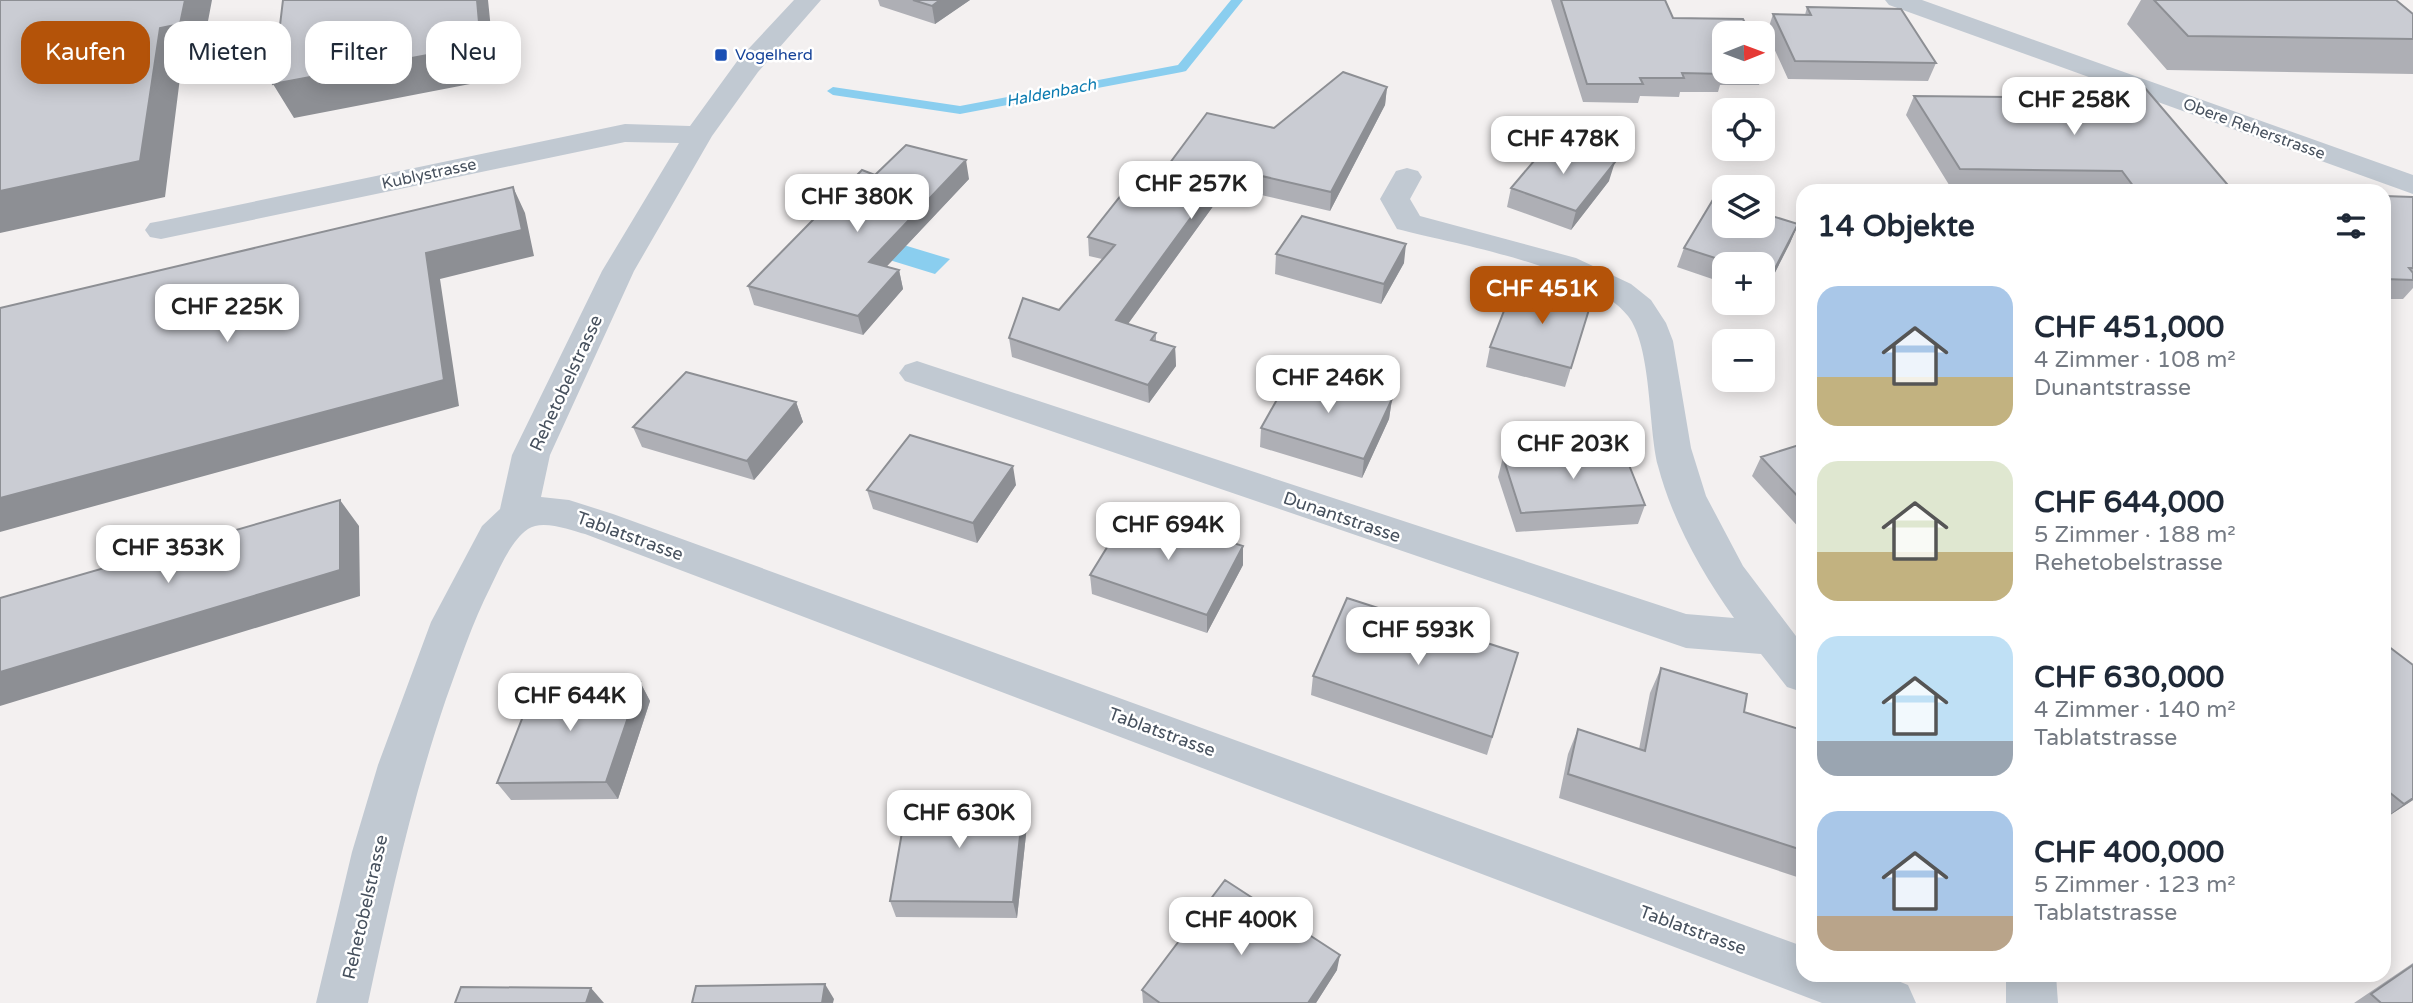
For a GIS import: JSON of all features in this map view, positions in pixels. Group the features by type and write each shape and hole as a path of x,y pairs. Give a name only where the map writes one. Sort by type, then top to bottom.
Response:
{"street":[{"name":"Rehetobelstrasse","path":"342,1003 376,852 401,765 449,630 496,537 518,515 531,455 618,271 698,135 748,66 808,0"},
{"name":"Obere Reherstrasse","path":"1898,0 2413,185"},
{"name":"Kublystrasse","path":"162,230 625,133 698,135"},
{"path":"1407,177 1395,199 1408,222 1571,266 1613,286 1640,309 1658,343 1671,441 1677,467 1694,513 1716,556 1771,638 1796,667"},
{"name":"Dunantstrasse","path":"917,373 1686,631 1771,638"},
{"name":"Tablatstrasse","path":"518,515 536,510 558,510 599,524 1796,969"},
{"path":"1833,982 1890,1003"},
{"path":"2031,982 2032,1003"}],"water":[{"path":"897,243 950,259 935,274 883,258"}],"building":[{"path":"0,0 185,0 181,21 164,21 164,27 160,28 140,161 0,191"},
{"path":"283,0 477,0 479,21 426,21 426,55 412,58 412,21 305,21 305,78 291,81 291,21 280,21"},
{"path":"913,0 940,0 932,6"},
{"path":"1561,0 1665,0 1673,18 1744,21 1712,21 1712,74 1682,73 1684,78 1640,78 1643,84 1587,84"},
{"path":"2154,0 2396,0 2413,14 2413,39 2188,36"},
{"path":"1807,7 1901,9 1936,63 1795,61 1773,14 1811,15"},
{"path":"1343,72 1387,87 1331,192 1227,168 1116,320 1156,333 1151,340 1175,347 1148,385 1009,338 1023,298 1059,310 1115,245 1088,237 1126,189 1146,195 1207,113 1274,128"},
{"path":"2087,87 2145,88 2227,184 2132,184 2122,171 1960,169 1914,96 2096,98"},
{"path":"1551,141 1615,162 1576,211 1511,188"},
{"path":"906,145 966,160 869,262 899,270 858,316 748,286 862,170 875,175"},
{"path":"513,187 522,230 426,253 444,380 0,498 0,308"},
{"path":"2391,196 2413,197 2413,268 2409,268 2413,273 2413,280 2391,279"},
{"path":"1712,201 1712,238 1775,238 1775,217 1796,223 1775,268 1775,252 1712,252 1712,257 1684,248"},
{"path":"1302,216 1406,244 1384,284 1276,254"},
{"path":"1514,285 1591,303 1571,368 1490,347"},
{"path":"1293,371 1392,399 1364,459 1261,428"},
{"path":"686,372 796,402 747,461 633,427"},
{"path":"910,435 1013,466 973,523 867,490"},
{"path":"1796,446 1796,495 1761,457"},
{"path":"1623,450 1645,505 1521,513 1503,457"},
{"path":"340,500 340,570 0,672 0,598"},
{"path":"1130,510 1243,546 1207,615 1090,575"},
{"path":"1347,598 1518,653 1492,737 1313,676"},
{"path":"2391,648 2413,665 2413,798 2404,804 2391,794"},
{"path":"1661,668 1747,694 1744,712 1796,728 1796,848 1568,774 1578,729 1645,751"},
{"path":"640,682 606,782 497,783 536,683"},
{"path":"908,798 1024,798 1013,902 890,901"},
{"path":"1225,880 1340,955 1308,1003 1160,1003 1142,990"},
{"path":"2413,965 2413,1003 2381,1003 2371,994"},
{"path":"825,984 822,1003 692,1003 696,986"},
{"path":"461,987 591,988 586,1003 455,1003"}],"waterway":[{"name":"Haldenbach","path":"833,91 960,110 1182,68 1237,0"}],"place":[{"name":"Vogelherd","path":"721,55"}]}
